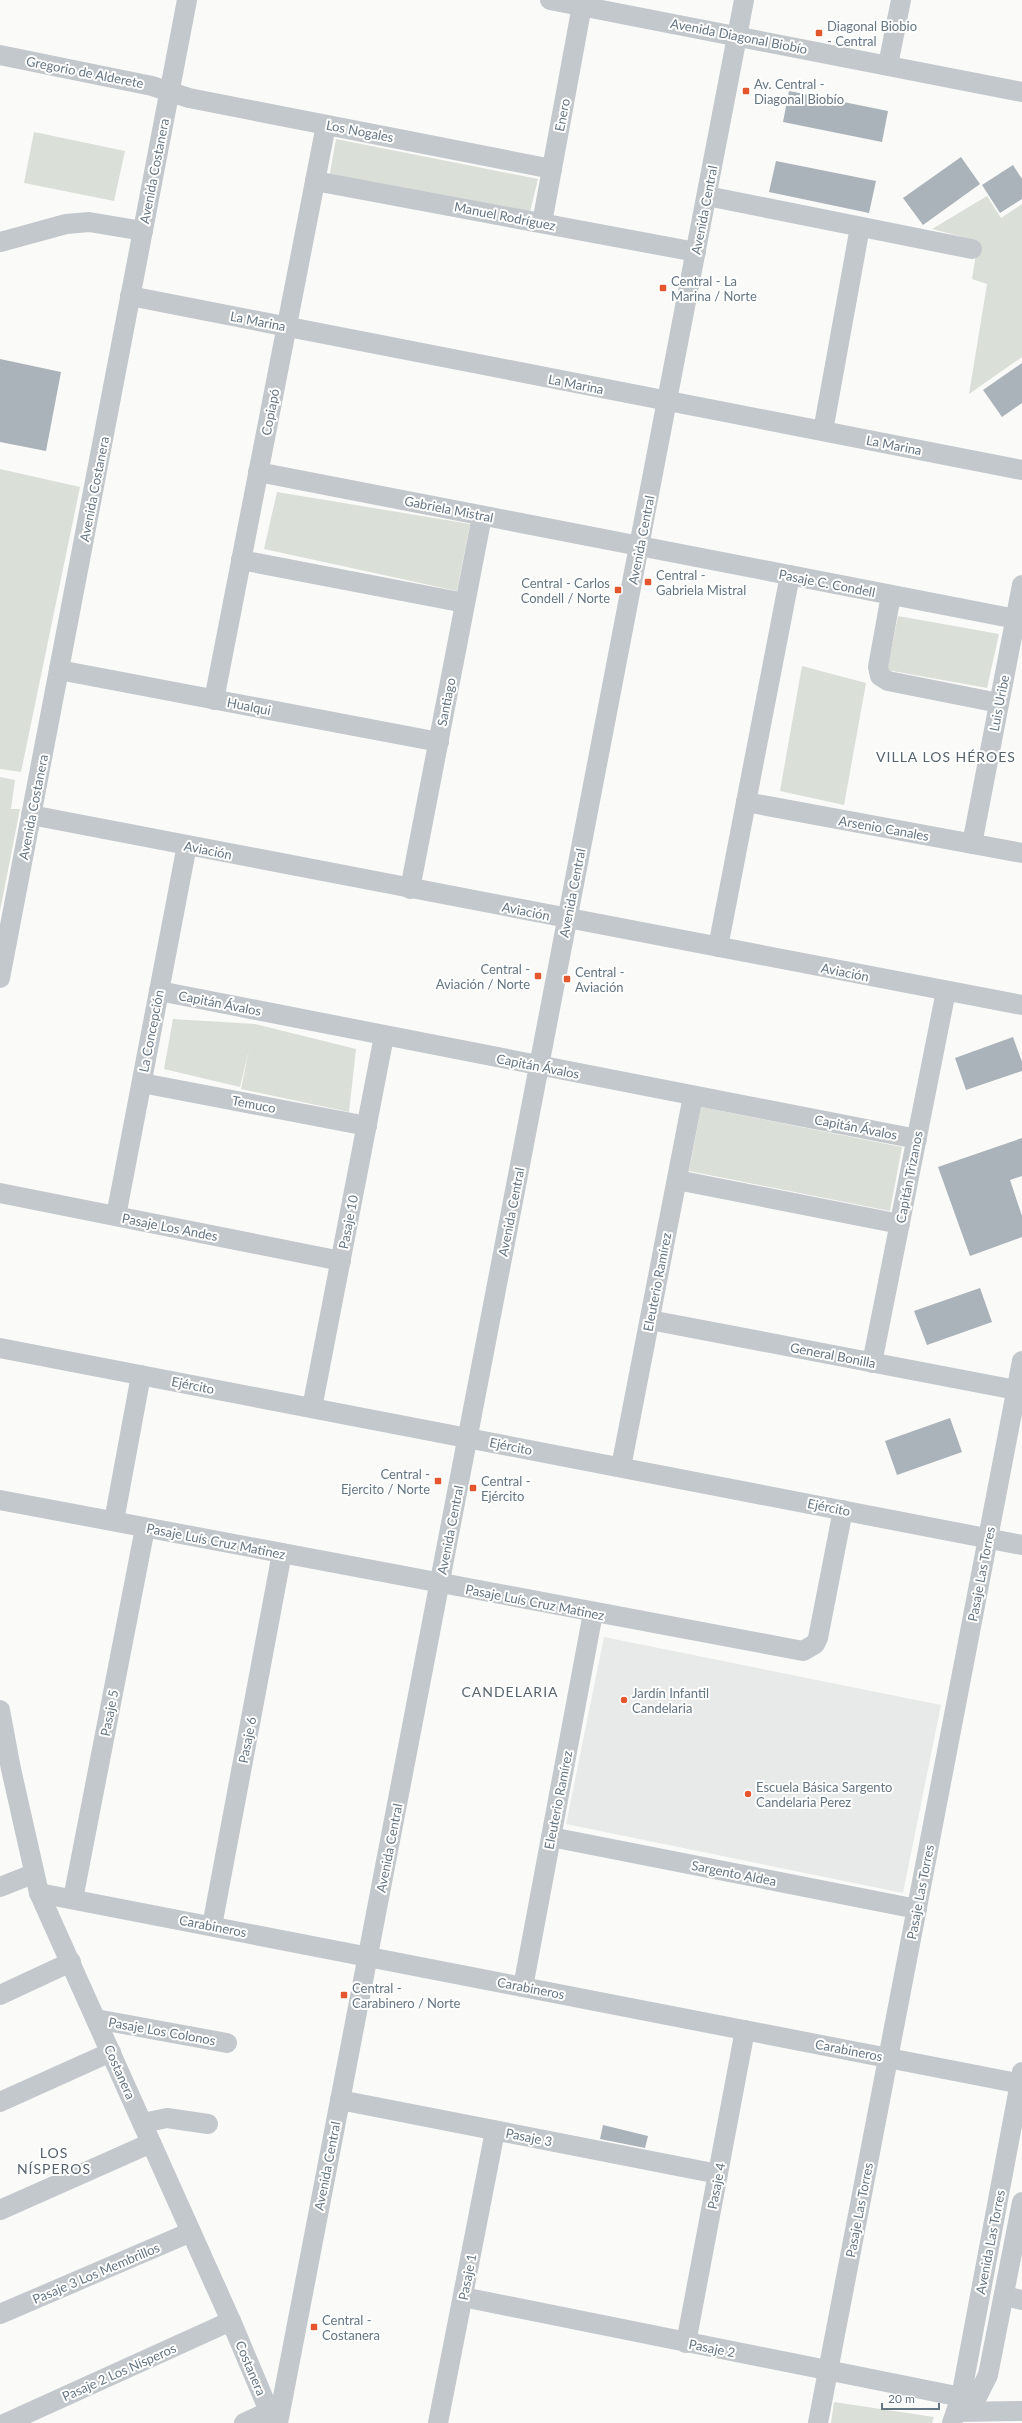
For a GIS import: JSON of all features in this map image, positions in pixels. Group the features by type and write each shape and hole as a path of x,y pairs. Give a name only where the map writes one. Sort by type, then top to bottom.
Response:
{"street":[{"name":"Avenida Costanera","path":"0,978 187,0"},
{"name":"Avenida Diagonal Biobío","path":"550,0 582,3 737,36 1022,92"},
{"name":"Avenida Central","path":"274,2419 340,2100 368,1956 744,0"},
{"path":"888,65 901,0"},
{"name":"Enero","path":"542,223 582,3"},
{"name":"Gregorio de Alderete","path":"0,55 170,91"},
{"name":"Los Nogales","path":"170,91 189,98 552,169"},
{"name":"Copiapó","path":"214,700 326,125"},
{"name":"Manuel Rodríguez","path":"315,180 696,252"},
{"path":"707,196 972,249"},
{"path":"0,242 66,224 89,222 143,231"},
{"path":"823,431 860,227"},
{"name":"La Marina","path":"130,296 1022,470"},
{"name":"Gabriela Mistral","path":"258,472 640,546"},
{"name":"Santiago","path":"410,889 482,516"},
{"name":"Pasaje C. Condell","path":"640,546 1016,619"},
{"path":"241,560 466,603"},
{"path":"718,947 790,575"},
{"name":"Luis Uribe","path":"972,844 1022,585"},
{"path":"891,595 878,667 878,672 883,679 999,703"},
{"name":"Hualqui","path":"59,670 438,742"},
{"name":"Arsenio Canales","path":"746,802 1022,853"},
{"name":"Aviación","path":"31,815 1022,1006"},
{"name":"La Concepción","path":"116,1216 187,845"},
{"name":"Capitán Ávalos","path":"159,991 917,1139"},
{"name":"Capitán Trizanos","path":"872,1363 946,991"},
{"name":"Pasaje 10","path":"312,1408 384,1036"},
{"name":"Temuco","path":"142,1083 367,1126"},
{"name":"Eleuterio Ramírez","path":"621,1467 694,1096"},
{"path":"677,1180 900,1224"},
{"name":"Pasaje Los Andes","path":"0,1193 341,1261"},
{"name":"General Bonilla","path":"650,1320 1016,1390"},
{"name":"Ejército","path":"0,1348 1022,1545"},
{"name":"Pasaje Las Torres","path":"818,2423 1022,1361"},
{"path":"114,1521 141,1375"},
{"name":"Pasaje Luís Cruz Matinez","path":"0,1500 796,1651 810,1649 818,1638 843,1510"},
{"name":"Pasaje 5","path":"73,1899 146,1528"},
{"name":"Pasaje 6","path":"212,1926 282,1554"},
{"name":"Eleuterio Ramírez","path":"523,1987 593,1613"},
{"name":"Costanera","path":"0,1710 5,1772 39,1893 274,2419"},
{"name":"Sargento Aldea","path":"551,1837 916,1909"},
{"path":"0,1888 33,1874"},
{"name":"Carabineros","path":"39,1893 745,2030 888,2057 1021,2079"},
{"path":"0,1995 71,1962"},
{"name":"Pasaje Los Colonos","path":"96,2019 227,2043"},
{"name":"Pasaje 4","path":"686,2343 745,2030"},
{"path":"0,2102 111,2052"},
{"name":"Avenida Las Torres","path":"957,2411 1021,2079"},
{"name":"Pasaje 3","path":"340,2100 718,2174"},
{"path":"143,2123 167,2118 208,2124"},
{"name":"Pasaje 1","path":"438,2423 495,2131"},
{"path":"0,2210 151,2142"},
{"name":"Avenida Las Torres","path":"957,2411 971,2403 985,2384 1013,2298 1022,2202"},
{"name":"Pasaje 3 Los Membrillos","path":"0,2314 191,2232"},
{"name":"Pasaje 2","path":"463,2297 828,2371 957,2411 1022,2411"},
{"name":"Pasaje 2 Los Nísperos","path":"6,2423 231,2321"},
{"path":"244,2423 274,2419"}],"shaded area":[{"path":"34,132 125,151 114,201 24,183"},
{"path":"336,139 538,179 530,212 329,178"},
{"path":"987,196 1001,218 1022,204 1022,357 969,394 987,284 972,279 978,241 932,229"},
{"path":"0,469 80,487 21,772 0,769"},
{"path":"277,492 470,524 457,591 264,549"},
{"path":"898,616 999,634 987,688 887,670"},
{"path":"802,666 866,683 844,805 780,791"},
{"path":"0,777 15,780 11,809 20,809 0,911"},
{"path":"173,1019 255,1024 356,1049 349,1112 241,1089 249,1049 240,1087 164,1069"},
{"path":"701,1107 902,1147 890,1211 689,1171"},
{"name":"Escuela Básica Sargento Candelaria Perez","path":"604,1637 941,1705 903,1893 566,1824"},
{"path":"834,2402 934,2417 932,2423 831,2423"}],"building":[{"path":"789,91 888,111 882,142 783,122"},
{"path":"961,157 980,184 923,225 903,198"},
{"path":"776,161 876,181 869,213 769,192"},
{"path":"1013,165 1022,179 1022,199 1000,213 982,185"},
{"path":"0,359 61,372 46,451 0,442"},
{"path":"1022,363 1022,403 1002,417 983,390"},
{"path":"1013,1037 1022,1062 1022,1071 966,1090 955,1058"},
{"path":"1022,1138 1022,1176 1010,1180 1022,1216 1022,1237 970,1256 938,1167"},
{"path":"980,1288 992,1322 927,1345 914,1311"},
{"path":"950,1418 962,1452 897,1475 885,1441"},
{"path":"603,2125 648,2136 645,2148 600,2139"}],"place":[{"name":"Diagonal Biobio - Central","path":"819,33"},
{"name":"Av. Central - Diagonal Biobío","path":"746,91"},
{"name":"Central - La Marina / Norte","path":"663,288"},
{"name":"Central - Gabriela Mistral","path":"648,582"},
{"name":"Central - Carlos Condell / Norte","path":"618,590"},
{"name":"Central - Aviación / Norte","path":"538,976"},
{"name":"Central - Aviación","path":"567,979"},
{"name":"Central - Ejercito / Norte","path":"438,1481"},
{"name":"Central - Ejército","path":"473,1488"},
{"name":"Jardín Infantil Candelaria","path":"624,1700"},
{"name":"Escuela Básica Sargento Candelaria Perez","path":"748,1794"},
{"name":"Central - Carabinero / Norte","path":"344,1995"},
{"name":"Central - Costanera","path":"314,2327"}],"district":[{"name":"VILLA LOS HÉROES","path":"946,756"},
{"name":"CANDELARIA","path":"510,1691"},
{"name":"LOS NÍSPEROS","path":"54,2160"}]}
